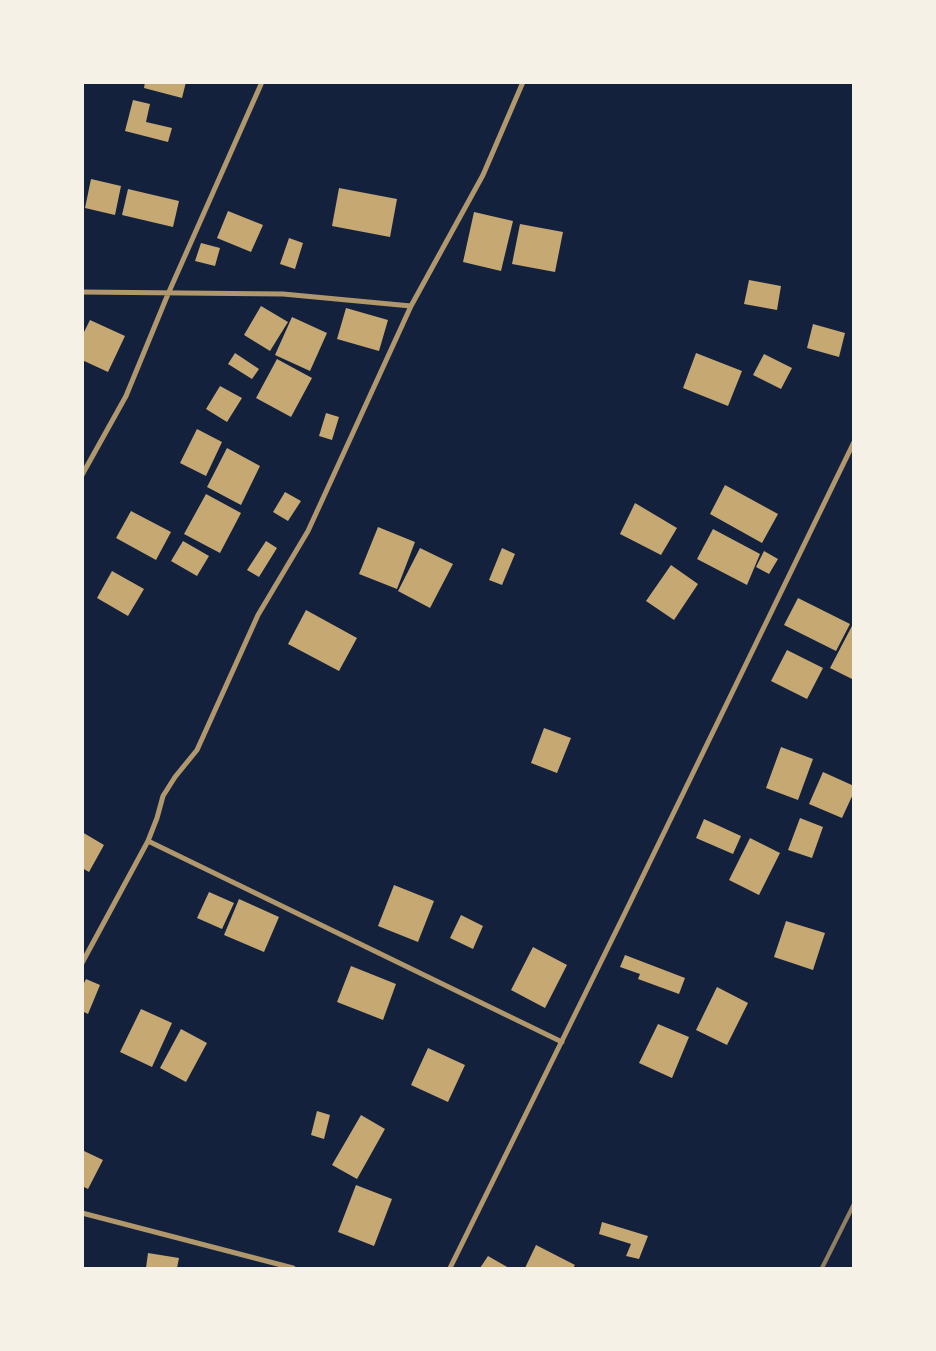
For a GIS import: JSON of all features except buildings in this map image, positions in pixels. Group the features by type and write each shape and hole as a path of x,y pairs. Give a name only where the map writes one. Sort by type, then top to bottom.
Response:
{"street":[{"path":"82,475 126,396 168,294 262,82"},
{"path":"82,962 148,841 163,796 198,750 258,615 308,531 410,306 483,175 523,82"},
{"path":"82,292 284,294 410,306"},
{"path":"450,1268 854,442"},
{"path":"148,841 562,1042"},
{"path":"82,1213 293,1268"}],"railway":[{"path":"822,1268 854,1204"}]}
